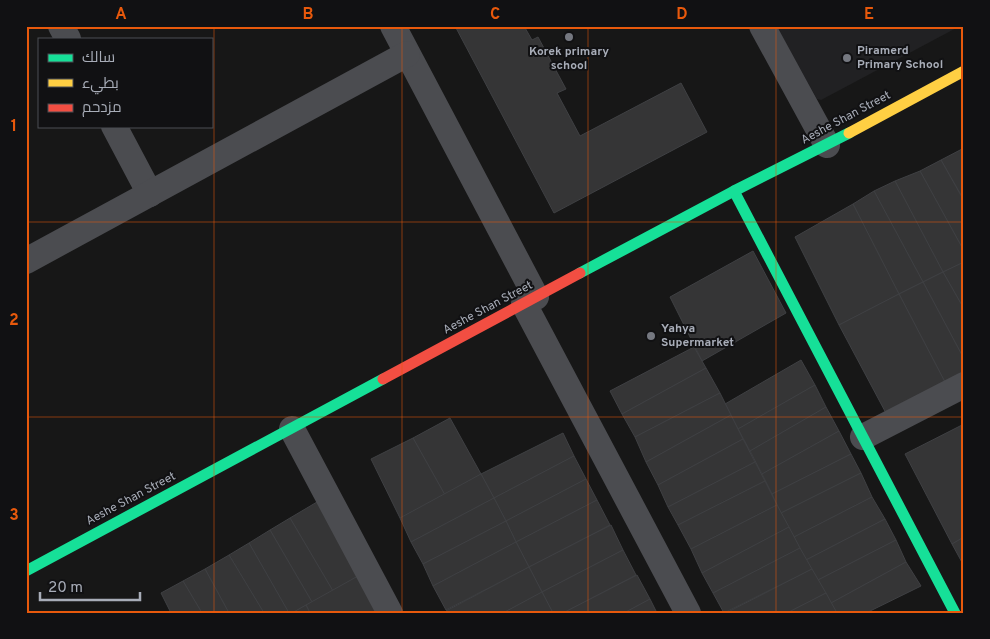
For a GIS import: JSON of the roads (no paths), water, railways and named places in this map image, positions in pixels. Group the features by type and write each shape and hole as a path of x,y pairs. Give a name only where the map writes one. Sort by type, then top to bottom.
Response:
{"street":[{"path":"61,26 67,38"},
{"path":"392,26 688,613"},
{"path":"762,26 827,145"},
{"path":"26,261 407,54"},
{"name":"Aeshe Shan Street","path":"26,571 734,191 827,145 964,71"},
{"path":"115,128 150,194"},
{"path":"734,191 955,613"},
{"path":"863,437 964,385"},
{"path":"292,429 390,613"}],"place":[{"name":"Korek primary school","path":"569,37"},
{"name":"Piramerd Primary School","path":"847,58"},
{"name":"Yahya Supermarket","path":"651,336"}]}
